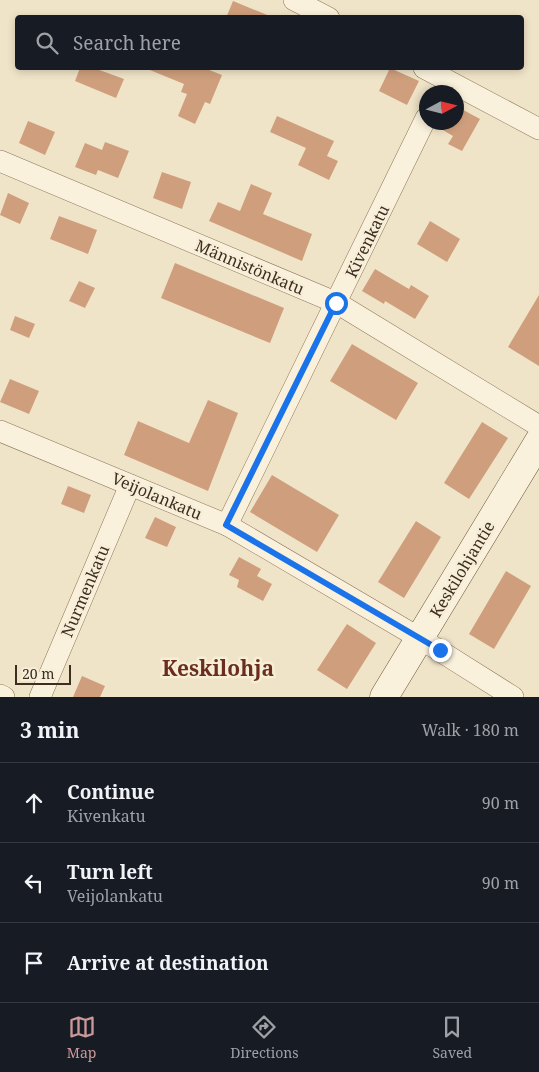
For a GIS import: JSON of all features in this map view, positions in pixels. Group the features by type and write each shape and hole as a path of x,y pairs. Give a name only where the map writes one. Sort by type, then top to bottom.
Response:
{"street":[{"path":"294,0 323,15"},
{"path":"426,70 441,85"},
{"path":"464,96 539,129"},
{"name":"Kivenkatu","path":"226,525 420,130"},
{"name":"Männistönkatu","path":"0,162 336,303 539,426"},
{"name":"Veijolankatu","path":"0,431 226,525 421,639 514,697"},
{"name":"Keskilohjantie","path":"384,697 421,639 539,441"},
{"name":"Nurmenkatu","path":"40,697 130,484"},
{"path":"0,695 4,697"}],"building":[{"path":"233,1 267,15 227,15"},
{"path":"79,70 99,70 124,79 116,98 75,81"},
{"path":"150,70 209,70 222,75 210,104 205,102 195,124 178,116 187,94 181,92 184,84"},
{"path":"389,70 394,70 419,81 407,105 379,91"},
{"path":"464,110 480,119 462,151 448,144 453,136 443,130 464,130"},
{"path":"277,116 334,141 327,156 338,161 329,180 298,165 306,148 270,132"},
{"path":"28,121 55,132 45,155 19,143"},
{"path":"105,142 129,151 118,178 98,170 96,175 75,167 85,143 102,150"},
{"path":"162,172 191,182 182,209 153,198"},
{"path":"251,184 272,193 263,214 312,234 302,261 209,221 218,202 240,211"},
{"path":"8,193 29,203 20,224 0,215"},
{"path":"59,216 97,230 88,254 50,239"},
{"path":"430,221 460,239 447,262 417,244"},
{"path":"175,263 284,308 270,343 161,298"},
{"path":"375,269 409,289 411,285 429,296 415,319 385,301 384,304 362,291"},
{"path":"79,281 95,288 85,308 69,301"},
{"path":"539,295 539,366 508,347"},
{"path":"15,316 35,324 29,338 10,330"},
{"path":"352,344 418,383 396,420 330,381"},
{"path":"10,379 39,391 29,414 0,402"},
{"path":"208,400 238,413 208,491 124,455 138,421 189,443"},
{"path":"482,422 508,438 469,499 444,483"},
{"path":"272,475 339,515 317,552 250,512"},
{"path":"68,486 91,495 84,513 61,504"},
{"path":"155,517 176,527 167,547 145,538"},
{"path":"416,521 441,537 404,598 378,582"},
{"path":"239,557 261,569 257,576 272,584 263,601 237,587 239,580 229,575"},
{"path":"506,571 531,586 494,649 469,634"},
{"path":"347,624 376,643 347,689 317,670"},
{"path":"82,676 105,686 100,697 73,697"}],"district":[{"name":"Keskilohja","path":"218,668"}],"route":[{"path":"336,303 226,525 440,650"}]}
